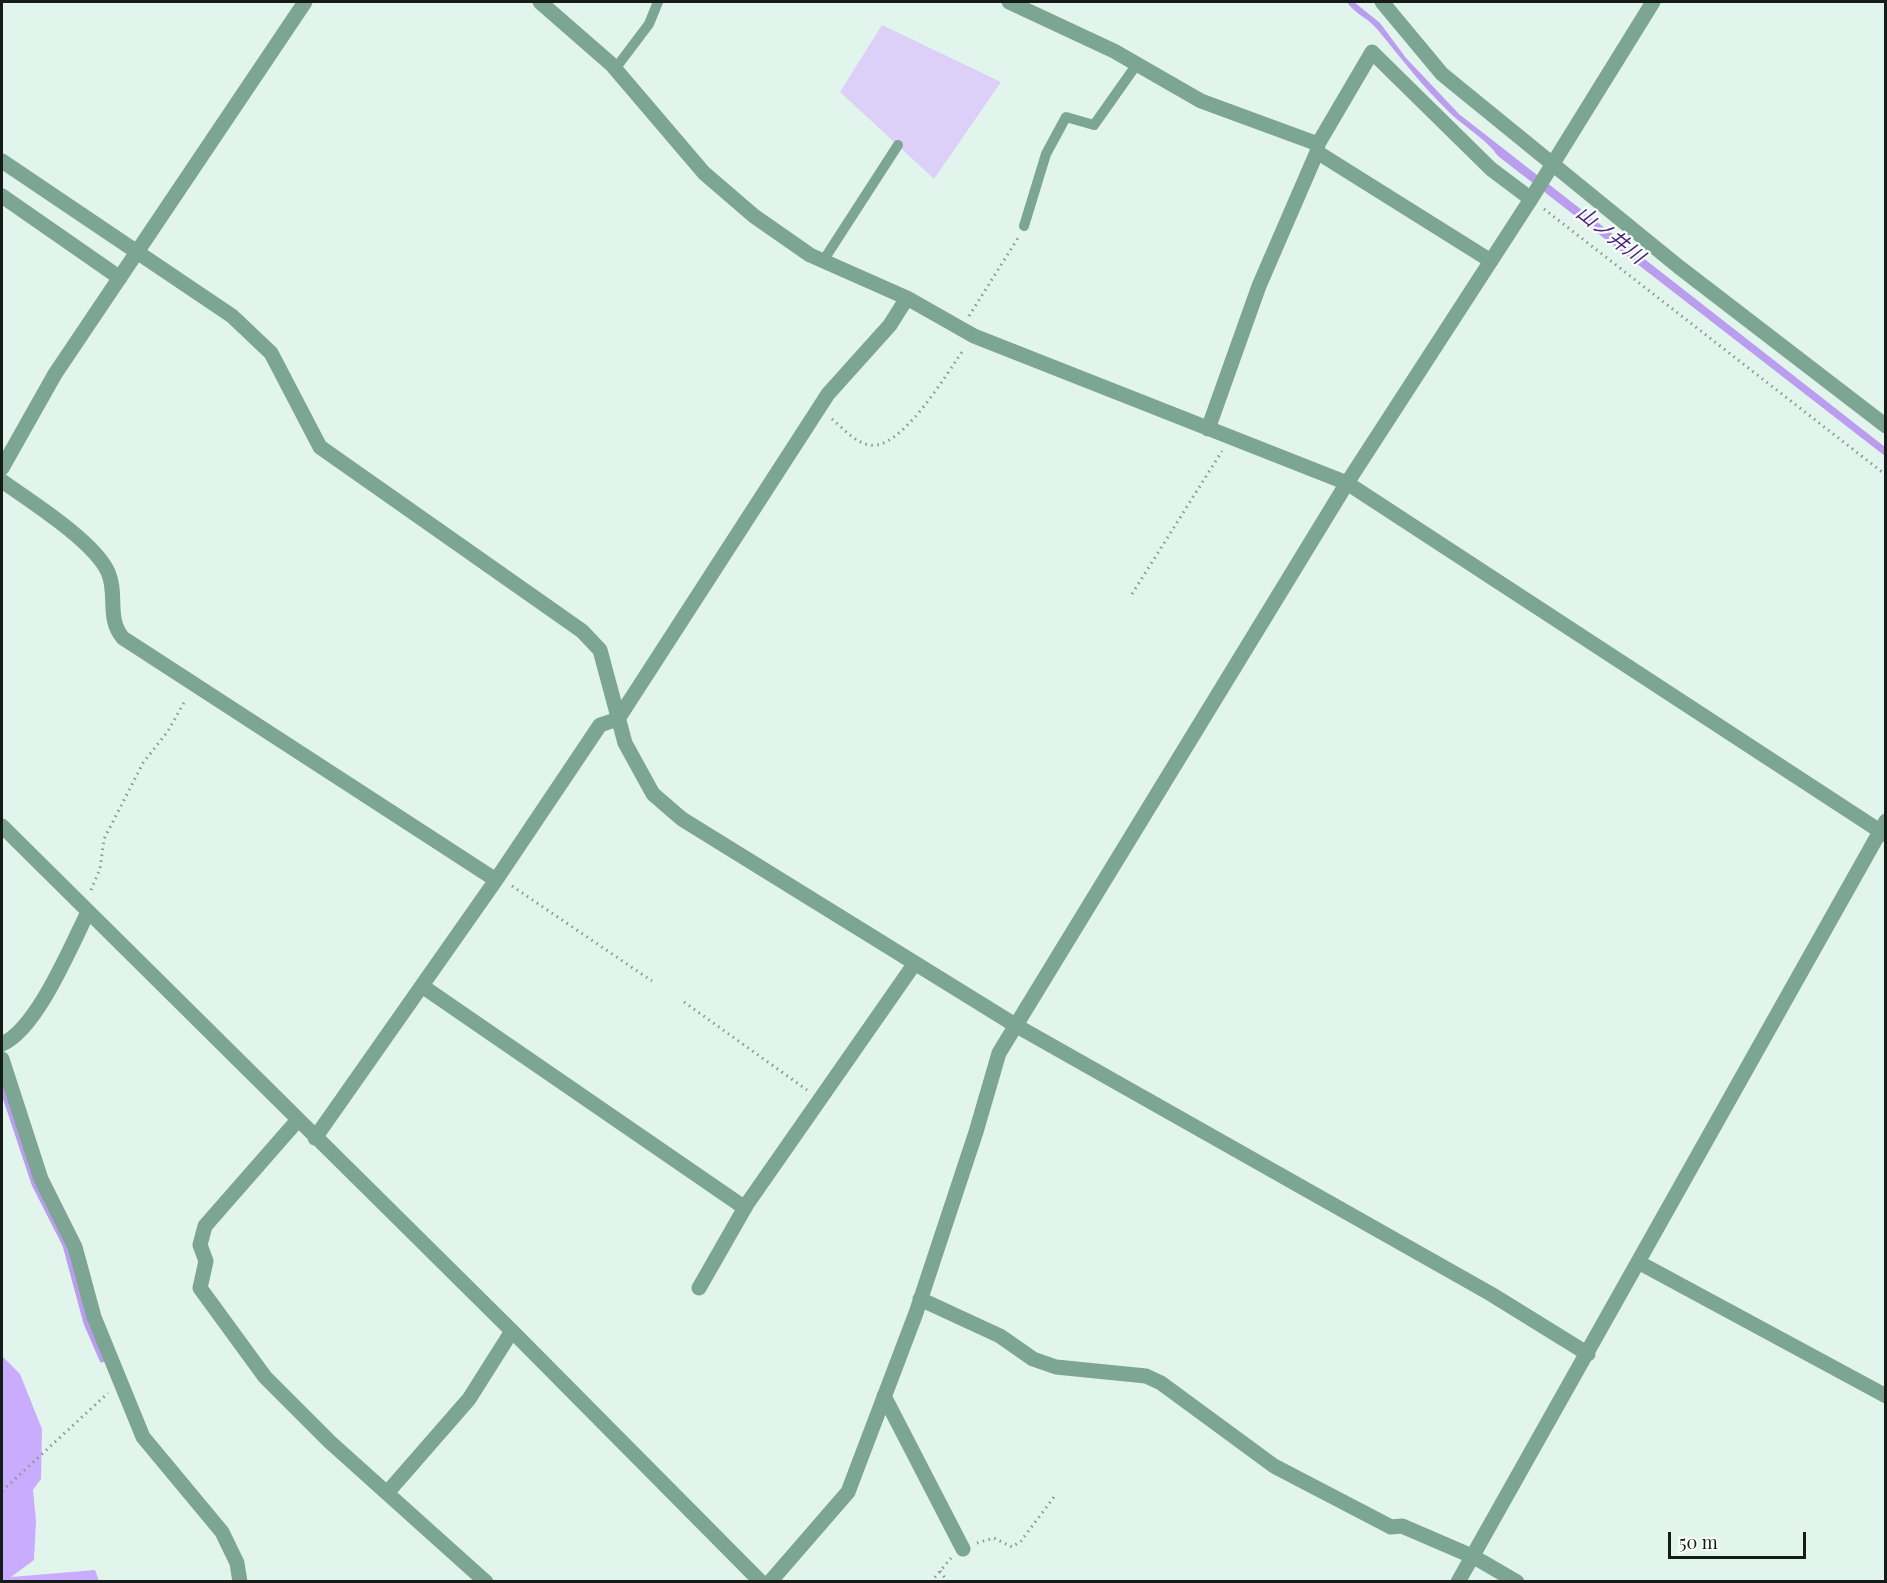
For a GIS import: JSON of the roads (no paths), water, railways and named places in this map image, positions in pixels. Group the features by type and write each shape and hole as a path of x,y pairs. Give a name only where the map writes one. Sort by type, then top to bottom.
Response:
{"street":[{"path":"2,468 55,374 305,2"},
{"path":"540,2 615,69 704,173 754,216 810,255 907,298 968,332 1347,483 1884,829 1638,1262 1474,1557 1458,1581"},
{"path":"1009,2 1137,64 1201,101 1317,148 1491,261"},
{"path":"1382,2 1442,74 1552,164 1886,426"},
{"path":"770,1581 848,1492 920,1299 999,1053 1347,483 1531,199 1653,2"},
{"path":"1208,429 1259,286 1317,148 1372,52 1491,169 1531,199"},
{"path":"2,160 232,316 271,352 320,447 582,631 600,650 625,743 653,794 682,819 1015,1025 1491,1294 1588,1354"},
{"path":"2,196 120,278"},
{"path":"315,1138 497,878 600,725 618,719 828,394 890,325 907,298"},
{"path":"2,481 88,546 107,569 112,582 112,617 115,628 123,638 497,878"},
{"path":"2,826 297,1121 512,1330 760,1581"},
{"path":"2,1044 30,1020 59,971 86,910"},
{"path":"699,1288 745,1208 915,963"},
{"path":"422,986 745,1208"},
{"path":"2,1059 41,1179 75,1247 94,1317 143,1437 222,1533 237,1563 240,1581"},
{"path":"297,1121 205,1226 200,1245 206,1261 200,1288 265,1377 330,1442 486,1581"},
{"path":"1638,1262 1886,1396"},
{"path":"920,1299 1000,1336 1033,1359 1056,1367 1146,1376 1161,1383 1274,1466 1391,1527 1402,1526 1474,1557 1517,1581"},
{"path":"387,1493 469,1399 512,1330"},
{"path":"884,1396 963,1549"}],"lane":[{"path":"615,69 649,24 658,2"},
{"path":"1024,226 1046,154 1066,117 1094,125 1137,64"},
{"path":"823,261 898,145"}],"water":[{"name":"山ノ井川","path":"1347,2 1354,2 1380,23 1406,58 1459,114 1885,447 1885,456 1498,156 1440,103 1377,29"}],"waterway":[{"path":"2,1088 34,1184 65,1245 86,1323 102,1360"}]}
